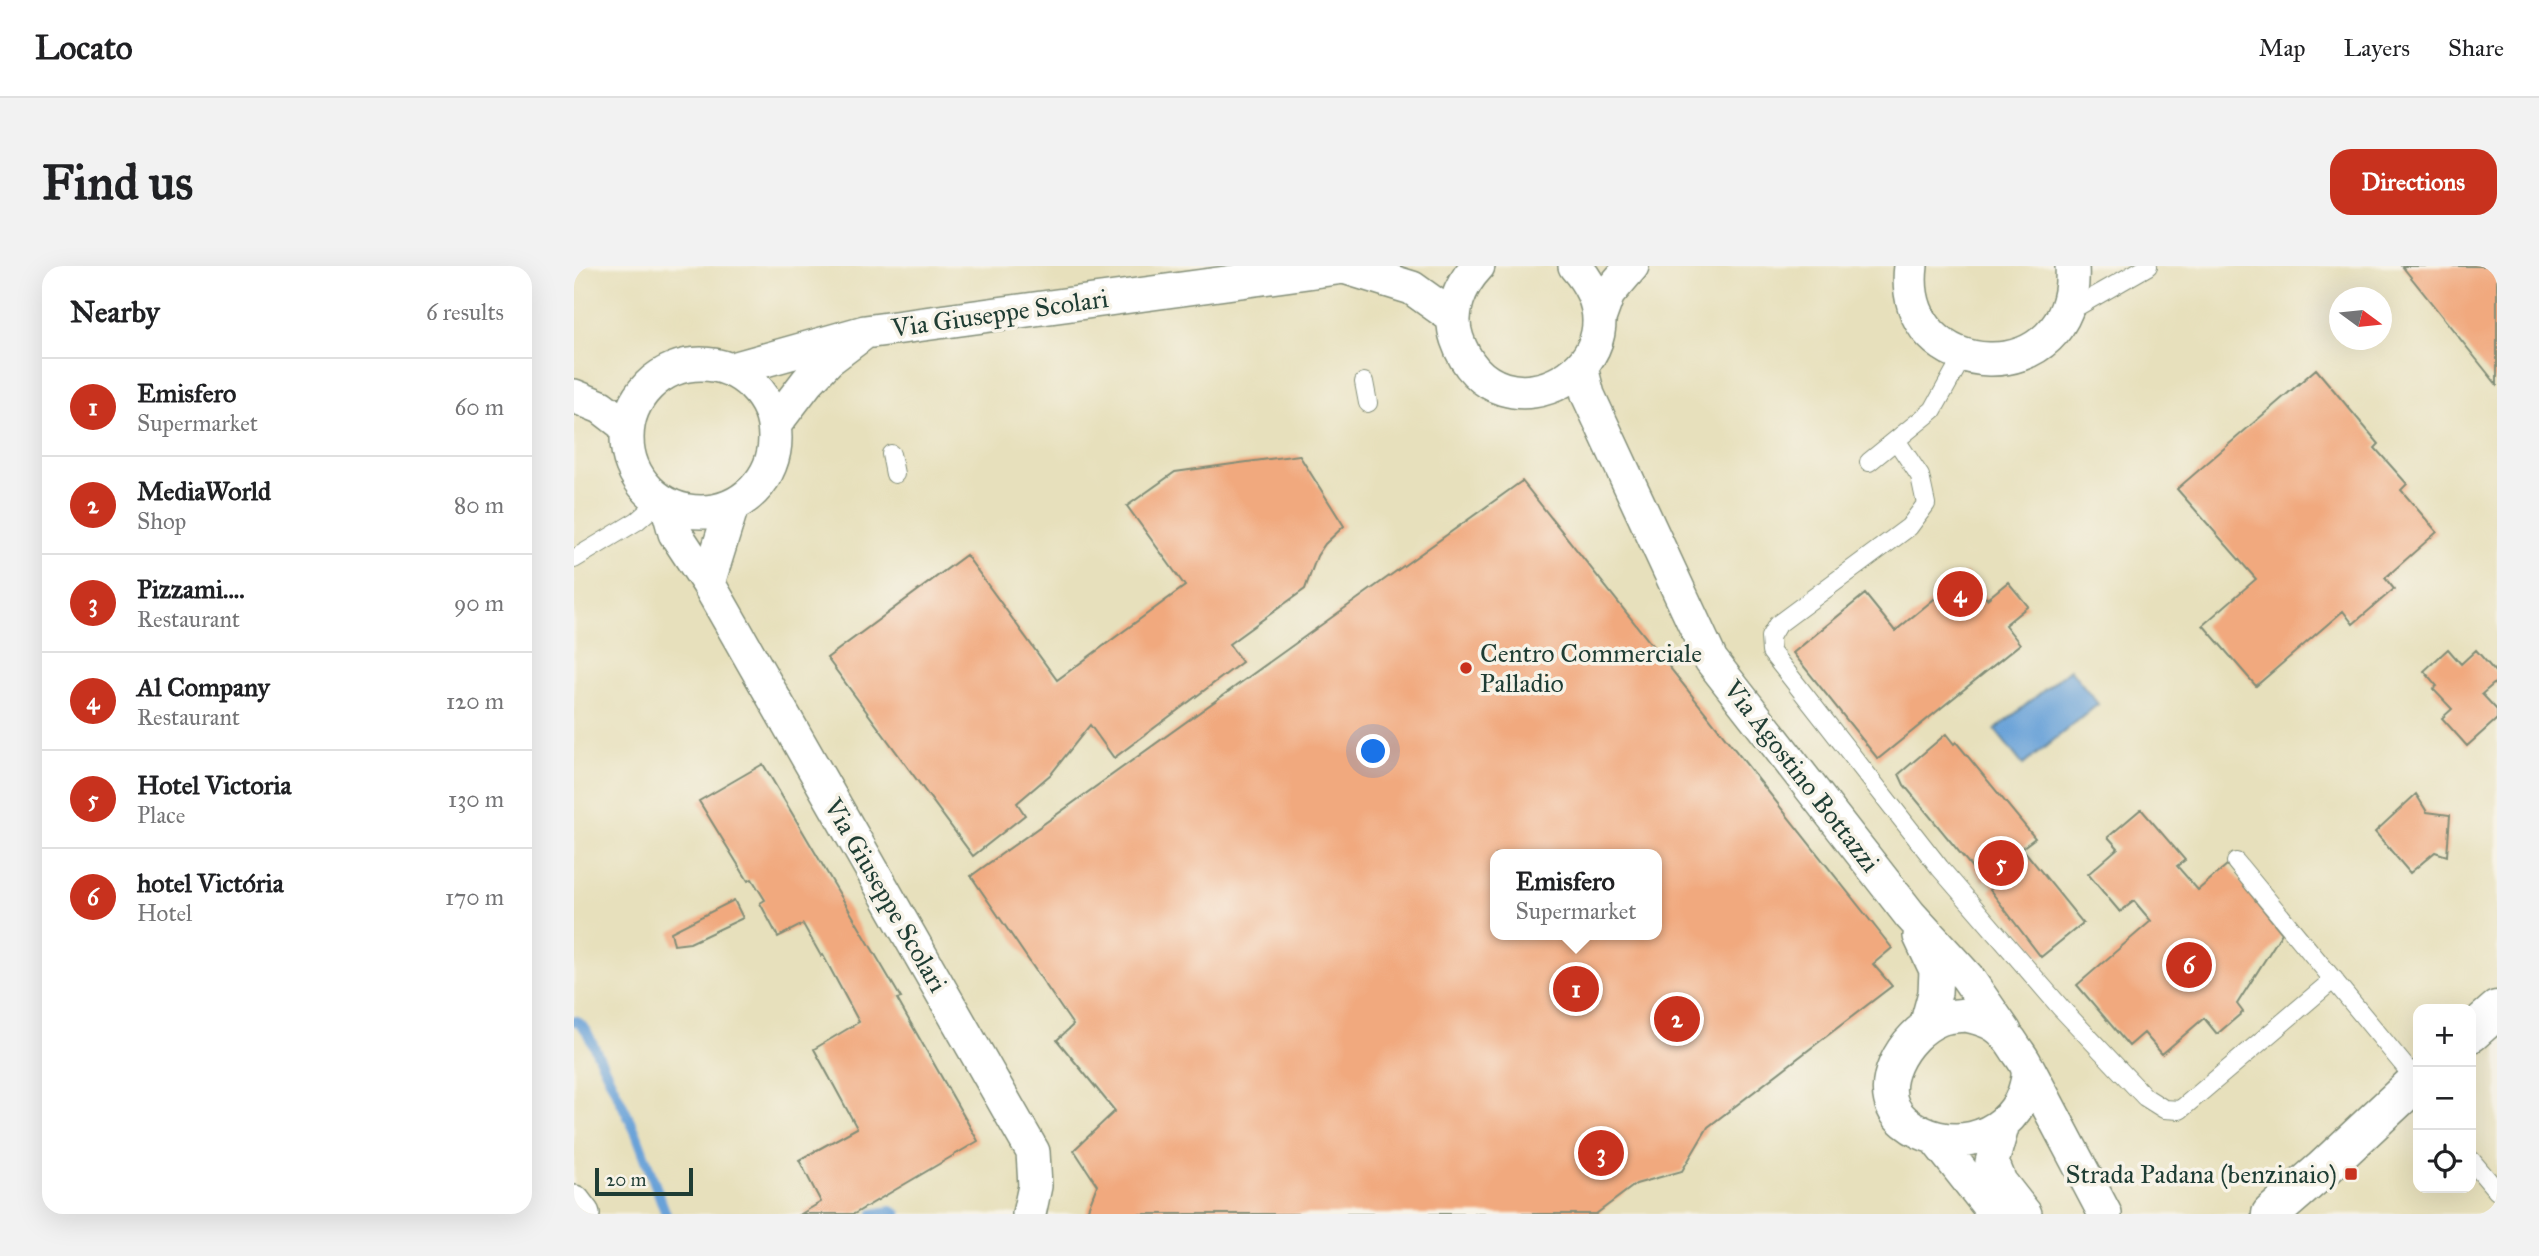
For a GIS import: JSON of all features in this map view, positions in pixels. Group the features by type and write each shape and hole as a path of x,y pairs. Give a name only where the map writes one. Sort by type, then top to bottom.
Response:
{"main road":[{"path":"2476,1029 2497,1010"},
{"path":"2287,1205 2413,1085"}],"street":[{"path":"1478,266 1467,278 1458,297 1454,318 1455,334 1468,362 1484,378 1504,389 1527,392 1549,388 1567,379 1581,367 1597,336 1599,318 1608,294 1632,266"},
{"path":"1575,266 1587,279 1599,318"},
{"path":"1904,274 1916,312 1928,330 1944,345 1964,356 1993,361 2023,354 2049,338 2066,313 2073,287 2071,266"},
{"name":"Via Giuseppe Scolari","path":"1029,1214 1035,1186 1032,1152 708,583 675,533 664,503 644,486 633,468 627,448 627,427 634,405 647,385 665,371 687,364 710,363 733,369 864,332 1347,267 1412,288 1454,318"},
{"name":"Via Giuseppe Scolari","path":"775,424 807,382 828,360 864,332"},
{"name":"Via Agostino Bottazzi","path":"1581,367 1588,395 1711,660 1910,915 1967,977 2005,1031"},
{"path":"664,503 688,512 711,512 732,506 747,497 759,485 770,467 776,445 775,424 767,401 752,382 733,369"},
{"path":"574,396 601,407 627,427"},
{"path":"708,583 732,506"},
{"name":"Via Agostino Bottazzi","path":"1910,915 1936,970 1935,993 1926,1026"},
{"path":"2028,1068 2027,1084 2014,1113 1989,1133 1968,1140 1946,1141 1916,1131 1900,1119 1889,1092 1896,1063 1904,1049 1926,1026 1940,1019 1966,1015 1992,1023 2005,1031 2028,1068 2105,1214"},
{"path":"2003,1124 1992,1162 2000,1182 2025,1214"},
{"path":"1934,1138 1995,1214"},
{"path":"574,1202 583,1214"}],"lane":[{"path":"2066,313 2148,266"},
{"path":"1869,462 1933,410 1964,356"},
{"path":"1364,382 1368,402"},
{"path":"1896,440 1920,476 1926,504 1909,527 1777,625 1770,637 1771,652 1940,868 2078,1026 2145,1097 2164,1109 2180,1110 2334,979"},
{"path":"891,454 895,474"},
{"path":"574,559 664,503"},
{"path":"2236,862 2413,1074"},
{"path":"2476,1166 2497,1191"}],"water":[{"path":"2070,669 2098,704 2023,765 1995,730"}],"building":[{"path":"2402,266 2497,266 2497,385"},
{"path":"2316,369 2379,444 2375,448 2407,484 2401,490 2437,532 2385,578 2394,589 2353,624 2343,611 2256,686 2203,625 2256,579 2177,489"},
{"path":"1299,455 1344,526 1317,556 1305,589 1229,644 1242,662 1114,758 1090,725 1051,774 1017,803 1025,815 973,856 827,658 966,555 1057,680 1185,586 1127,506 1175,472"},
{"name":"Centro Commerciale Palladio","path":"1522,481 1892,948 1873,964 1892,986 1708,1127 1682,1171 1636,1184 1596,1214 1086,1214 1097,1185 1074,1150 1115,1111 1057,1040 1073,1025 971,876"},
{"path":"1966,573 1987,599 2008,582 2028,606 2005,625 2020,644 1878,759 1793,653 1865,594 1895,631"},
{"path":"2448,649 2461,664 2476,650 2497,674 2497,681 2482,694 2497,710 2497,719 2467,746 2442,718 2452,709 2433,689 2437,686 2424,671"},
{"path":"1946,734 1954,744 1956,742 2035,838 2022,848 2083,923 2041,957 1990,890 1993,886 1986,878 1983,881 1904,785 1899,774"},
{"path":"763,764 901,998 897,999 978,1141 854,1214 801,1214 821,1202 799,1160 857,1128 814,1049 859,1022 803,924 778,937 760,903 765,900 752,879 748,881 699,801"},
{"path":"2416,794 2427,812 2450,815 2447,856 2435,852 2410,873 2375,832"},
{"path":"2141,809 2185,860 2177,866 2198,890 2227,865 2282,933 2237,1004 2243,1012 2217,1034 2204,1018 2162,1054 2144,1033 2129,1046 2077,985 2151,921 2134,901 2120,912 2088,874 2118,848 2108,837"},
{"path":"734,900 743,918 690,943 674,945 671,932"}],"waterway":[{"path":"574,1021 586,1030 636,1133 666,1214"},
{"path":"873,1214 891,1211 897,1214"}],"place":[{"name":"Al Company","path":"1960,594"},
{"name":"Centro Commerciale Palladio","path":"1466,668"},
{"name":"Hotel Victoria","path":"2001,863"},
{"name":"hotel Victória","path":"2189,965"},
{"name":"Emisfero","path":"1576,989"},
{"name":"MediaWorld","path":"1677,1019"},
{"name":"Pizzami....","path":"1601,1153"},
{"name":"Strada Padana (benzinaio)","path":"2351,1174"}]}
